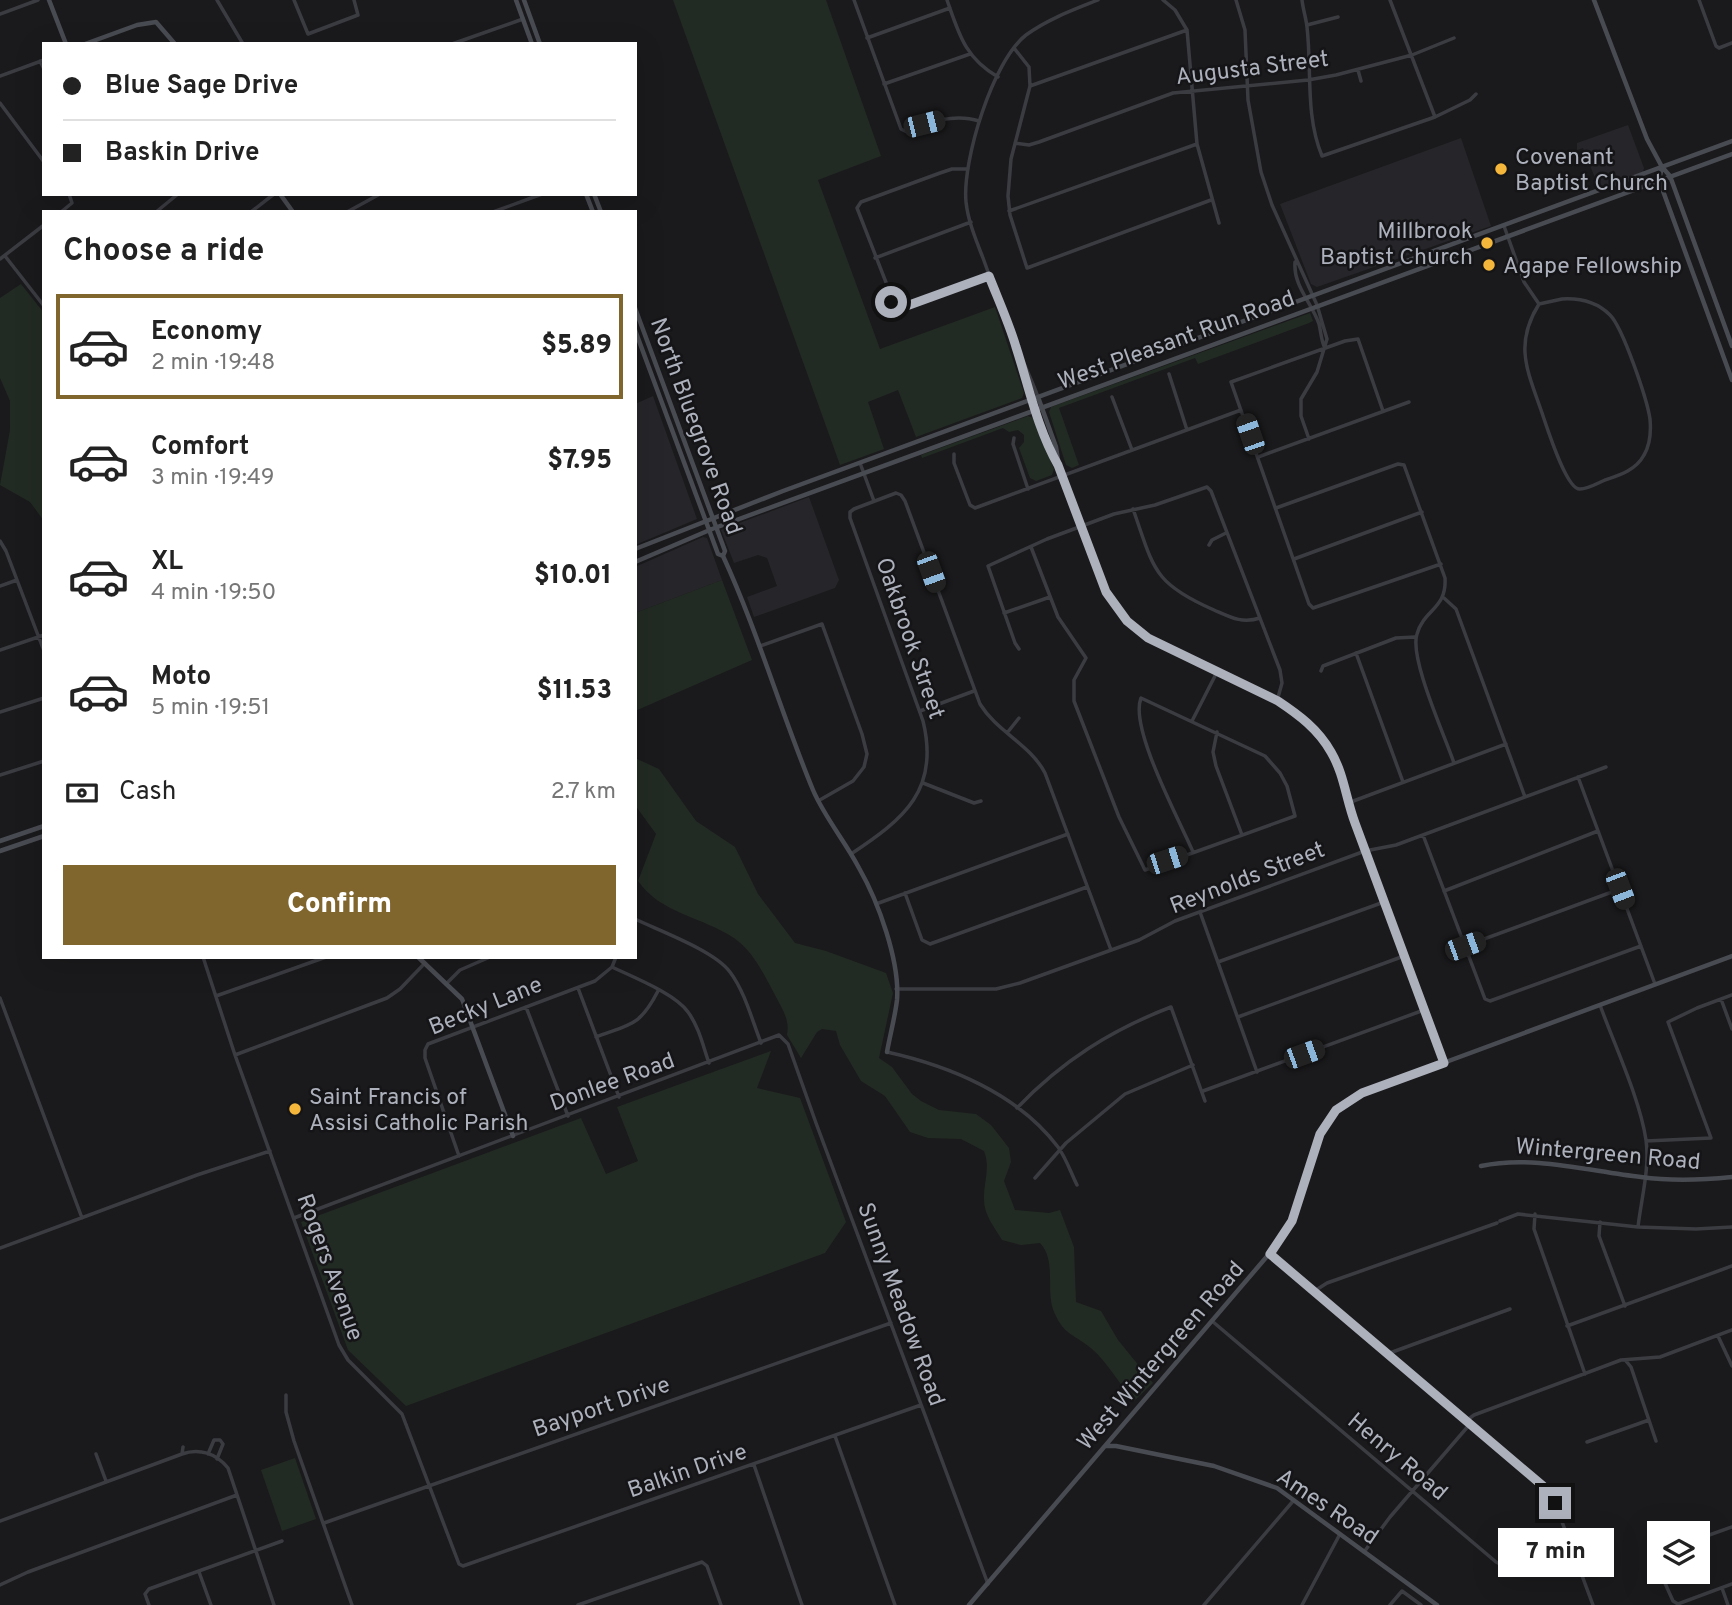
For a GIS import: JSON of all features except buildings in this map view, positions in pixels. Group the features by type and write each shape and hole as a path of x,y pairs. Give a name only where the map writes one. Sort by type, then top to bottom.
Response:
{"main road":[{"path":"49,0 65,42"},
{"path":"516,0 531,42"},
{"path":"524,0 539,42"},
{"path":"1594,0 1647,139 1670,176 1732,346"},
{"path":"99,41 143,24 156,22 172,42"},
{"name":"West Pleasant Run Road","path":"637,548 782,491 1732,141"},
{"name":"West Pleasant Run Road","path":"637,561 709,530 1732,154"},
{"path":"1662,167 1658,180 1732,380"},
{"name":"North Bluegrove Road","path":"637,314 725,551 723,556"},
{"name":"North Bluegrove Road","path":"638,343 718,554 723,556 744,601 818,801 870,889 896,964 897,989"},
{"path":"1724,359 1732,353"},
{"path":"1724,359 1732,360"},
{"path":"1111,370 1114,380"},
{"path":"1038,397 1056,447 1058,465"},
{"path":"1031,399 1106,592 1127,621 1148,638 1278,701 1313,728 1330,750 1341,773 1348,803 1365,851 1444,1063"},
{"path":"676,444 683,440"},
{"path":"913,443 917,453"},
{"path":"683,463 690,460"},
{"path":"782,491 786,502"},
{"path":"0,841 42,827"},
{"path":"0,851 42,837"},
{"name":"West Wintergreen Road","path":"969,1605 1270,1254 1292,1221 1320,1134 1336,1110 1362,1093 1732,956"},
{"path":"420,959 462,999 513,1136"},
{"path":"887,1052 897,989"},
{"name":"Wintergreen Road","path":"1481,1166 1524,1161 1644,1178 1732,1177"},
{"name":"Ames Road","path":"1105,1446 1157,1454 1231,1471 1278,1488 1437,1605"}],"street":[{"path":"0,14 38,0"},
{"path":"217,0 242,42"},
{"path":"294,0 307,34 358,15 354,0"},
{"path":"854,0 901,129 905,131 953,118 979,121"},
{"path":"947,0 960,37 970,54 980,65 998,77"},
{"path":"1038,397 989,276 971,222 966,203 968,169 979,121 1014,48 1024,36 1055,17 1098,0"},
{"path":"1163,0 1175,10 1186,30 1197,144 1219,223"},
{"path":"1236,0 1245,30 1247,85 1261,172 1295,260 1313,296 1327,339 1317,372 1301,399 1301,416 1309,439"},
{"path":"1302,0 1307,25 1308,80 1313,123 1322,156 1434,117 1470,100 1476,94"},
{"path":"1390,0 1434,117"},
{"path":"1699,0 1716,46 1719,48 1732,43"},
{"path":"867,38 950,8"},
{"path":"458,42 530,16"},
{"path":"1307,25 1338,17"},
{"path":"1030,86 1186,30"},
{"name":"Augusta Street","path":"1015,143 1029,145 1173,93 1308,80 1358,71 1412,55 1454,38"},
{"path":"1014,48 1029,67 1030,86 1009,171 1009,211 1027,268 1211,200"},
{"path":"884,84 970,54"},
{"path":"0,76 42,61"},
{"path":"1358,71 1361,81"},
{"path":"0,103 42,159"},
{"path":"1009,211 1197,144"},
{"path":"968,169 952,169 940,173 861,202 857,208 896,308 989,276"},
{"path":"158,210 176,196"},
{"path":"254,210 271,196"},
{"path":"351,210 376,196"},
{"path":"498,210 537,196"},
{"path":"875,258 971,222"},
{"path":"1504,226 1524,282 1539,304"},
{"path":"0,259 42,227"},
{"path":"5,256 42,302"},
{"path":"1295,260 1294,271 1305,299 1315,306"},
{"path":"1562,299 1583,300 1606,312 1617,324 1649,415 1649,437 1643,458 1627,472 1580,489 1570,484 1525,362 1527,332 1539,304 1562,299"},
{"path":"1383,411 1358,339 1231,382 1309,604 1314,608 1321,607 1441,564"},
{"path":"1017,349 1031,399"},
{"path":"1169,374 1188,430"},
{"path":"1112,397 1132,450"},
{"path":"1258,457 1409,402"},
{"path":"954,454 954,463 970,505 975,508 1241,410"},
{"path":"1014,438 1013,444 1028,489"},
{"path":"860,463 874,501 896,493 903,498 985,712 1040,763 1111,950"},
{"path":"1276,508 1398,464 1404,465 1445,578 1444,598 1419,626 1416,637 1417,659 1454,764"},
{"path":"1019,649 988,566 1082,526 1133,509 1155,505 1207,486 1261,617 1281,674 1278,701"},
{"name":"Oakbrook Street","path":"851,854 897,822 911,804 923,783 927,742 920,711 850,522 852,511 874,501"},
{"path":"1133,509 1152,564 1168,585 1183,596 1233,619 1246,621 1261,617"},
{"path":"1294,559 1422,512"},
{"path":"1209,545 1212,540 1226,533"},
{"path":"0,541 42,646"},
{"path":"1031,547 1063,626 1086,658 1074,680 1074,701 1119,817 1145,870 1296,816 1287,786 1265,756 1141,698 1139,715 1143,736 1193,852"},
{"path":"0,586 17,580"},
{"path":"1004,613 1050,597"},
{"path":"1444,598 1456,609 1525,797"},
{"path":"760,646 822,624 867,754 864,767 853,781 818,801"},
{"path":"0,650 42,636"},
{"path":"1321,671 1323,666 1396,638 1416,637"},
{"path":"1356,653 1403,782"},
{"path":"1192,721 1217,672"},
{"path":"920,711 975,691"},
{"path":"0,712 42,699"},
{"path":"1007,733 1019,718"},
{"path":"1217,733 1213,752 1216,766 1242,835"},
{"path":"1348,803 1506,744"},
{"path":"0,775 42,762"},
{"name":"Reynolds Street","path":"897,989 1006,987 1111,950 1200,912 1365,851 1396,845 1606,767"},
{"path":"1578,777 1655,984"},
{"path":"923,783 974,803 981,801"},
{"path":"1444,891 1598,831"},
{"path":"876,904 1068,834"},
{"path":"1423,835 1485,999 1490,1001 1641,946"},
{"path":"905,893 922,940 930,944 1087,887"},
{"path":"1465,946 1620,889"},
{"path":"1218,962 1384,902"},
{"path":"1200,912 1257,1072"},
{"path":"637,920 722,964 735,981 761,1044"},
{"path":"1238,1017 1404,956"},
{"name":"Rogers Avenue","path":"204,959 235,1055 339,1345 348,1360 402,1414 456,1559 463,1566"},
{"path":"216,996 320,959"},
{"path":"447,983 460,970 485,959"},
{"path":"615,959 612,967 677,1001 689,1012 698,1029 709,1063"},
{"path":"235,1055 387,998 425,964"},
{"name":"Becky Lane","path":"459,1156 424,1053 428,1044 578,988 598,979 612,967"},
{"path":"578,988 619,1097"},
{"path":"596,1037 637,1020 648,1011 658,991"},
{"path":"1646,1141 1711,1138 1668,1022 1732,995"},
{"path":"0,998 82,1218"},
{"path":"1721,999 1732,1029"},
{"path":"1600,1005 1639,1112 1646,1141 1638,1227"},
{"path":"526,1007 568,1116"},
{"path":"1017,1108 1046,1078 1105,1038 1137,1020 1171,1007 1205,1101"},
{"path":"1203,1091 1424,1010"},
{"name":"Donlee Road","path":"294,1218 779,1035 783,1037"},
{"name":"Sunny Meadow Road","path":"783,1037 788,1044 988,1584"},
{"path":"887,1052 928,1063 982,1085 1017,1108 1033,1120 1060,1149 1077,1185"},
{"path":"1035,1178 1060,1149 1125,1094 1193,1064"},
{"path":"0,1248 270,1151"},
{"path":"1313,1292 1326,1283 1518,1214 1638,1227 1732,1227"},
{"path":"1535,1214 1534,1229 1585,1374"},
{"path":"1600,1222 1599,1236 1625,1306"},
{"path":"1270,1254 1551,1495 1593,1605"},
{"path":"1567,1326 1732,1266"},
{"path":"1387,1354 1510,1309"},
{"name":"Henry Road","path":"1212,1321 1502,1565 1521,1572 1540,1574 1579,1569"},
{"name":"Bayport Drive","path":"324,1523 891,1323"},
{"path":"1364,1552 1474,1415 1612,1363 1637,1357 1660,1357 1732,1330"},
{"path":"1718,1336 1732,1366"},
{"path":"1625,1361 1630,1367 1656,1441"},
{"path":"286,1395 286,1412 294,1441 352,1605"},
{"name":"Balkin Drive","path":"463,1566 921,1405"},
{"path":"1587,1442 1648,1420"},
{"path":"835,1436 894,1605"},
{"path":"208,1454 214,1440 220,1440 223,1444 217,1458"},
{"path":"182,1454 183,1447"},
{"path":"0,1521 197,1450 217,1458 228,1468 274,1605"},
{"path":"96,1454 106,1481"},
{"path":"754,1465 803,1605"},
{"path":"0,1585 27,1572 237,1495"},
{"path":"1204,1605 1294,1500"},
{"path":"1710,1535 1732,1527"},
{"path":"1302,1605 1340,1534"},
{"path":"149,1605 146,1591 149,1589 282,1541"},
{"path":"578,1605 702,1562 707,1566 721,1605"},
{"path":"199,1572 211,1605"},
{"path":"1666,1584 1673,1601 1678,1604 1732,1584"},
{"path":"1722,1588 1728,1605"},
{"path":"1390,1605 1402,1591 1421,1605"}],"shaded area":[{"path":"673,0 826,0 881,156 818,180 880,349 995,307 1024,393 1022,398 916,437 898,390 868,402 884,449 840,465"},
{"path":"1628,125 1644,168 1643,172 1599,188 1583,148 1577,150 1577,143"},
{"path":"1461,138 1491,226 1317,287 1311,284 1280,204"},
{"path":"21,284 42,310 42,518 30,502 0,485 10,430 10,401 0,378 0,298"},
{"path":"1310,313 1313,321 1309,323 1198,364 1195,358 1059,408 1079,465 1072,468 1066,465 1049,412 1051,407"},
{"path":"653,396 697,519 637,544 637,403"},
{"path":"1028,416 1033,418 1054,469 1052,475 1036,481 1030,478 1019,448 1024,442 1024,435 1018,430 1009,432 1003,428 922,458 921,455"},
{"path":"809,497 839,580 835,588 754,617 747,597 777,586 767,558 758,555 734,563 721,530"},
{"path":"703,537 707,538 722,580 637,612 637,566"},
{"path":"722,580 752,660 637,710 637,612"},
{"path":"637,759 659,769 696,821 735,847 758,894 795,943 826,951 886,973 893,993 879,1058 892,1067 912,1094 921,1101 939,1110 976,1114 991,1125 1009,1148 1011,1162 1004,1181 1015,1210 1049,1213 1060,1210 1074,1247 1076,1302 1101,1311 1118,1340 1153,1383 1134,1401 1098,1355 1066,1331 1058,1320 1050,1294 1048,1258 1040,1243 1021,1245 1002,1240 993,1226 984,1206 987,1164 984,1151 961,1139 928,1138 910,1132 885,1096 861,1081 840,1045 836,1031 822,1029 817,1032 801,1058 787,1035 783,1010 747,950 722,931 658,901 638,881 656,834 637,808"},
{"path":"771,1051 757,1088 800,1098 846,1222 825,1253 406,1406 348,1350 301,1222 581,1118 606,1174 638,1161 617,1107"},
{"path":"295,1458 316,1519 282,1531 261,1470"}],"place":[{"name":"Covenant Baptist Church","path":"1501,169"},
{"name":"Millbrook Baptist Church","path":"1487,243"},
{"name":"Agape Fellowship","path":"1489,265"},
{"name":"Saint Francis of Assisi Catholic Parish","path":"295,1109"}],"route":[{"path":"891,302 896,308 901,308 989,276 1017,349 1023,375 1049,449 1058,465 1100,578 1114,605 1127,621 1148,638 1278,701 1313,728 1330,750 1341,773 1354,821 1444,1063 1362,1093 1336,1110 1320,1134 1292,1221 1270,1254 1543,1486 1555,1503"}]}
